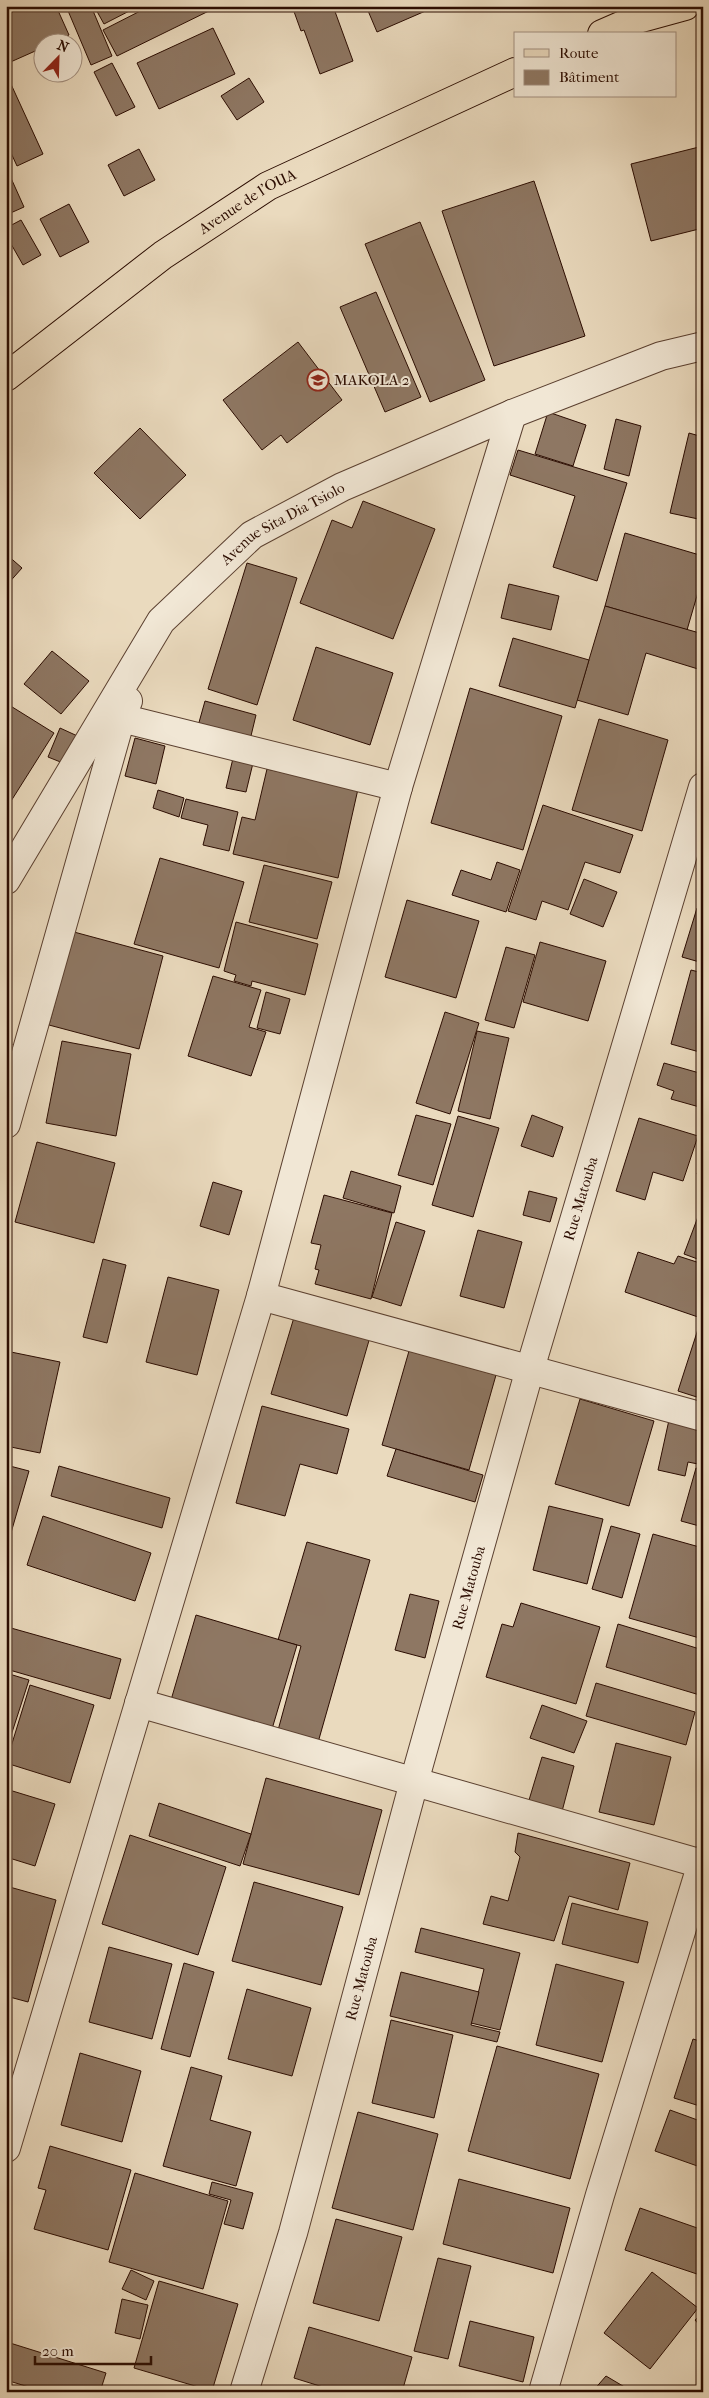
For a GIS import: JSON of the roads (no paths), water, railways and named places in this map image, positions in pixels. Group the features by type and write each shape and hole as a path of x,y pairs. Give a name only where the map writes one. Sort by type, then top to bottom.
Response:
{"main road":[{"path":"607,32 634,20 685,6"},
{"name":"Avenue de l'OUA","path":"6,377 163,255 268,186 514,72"}],"street":[{"name":"Avenue Sita Dia Tsiolo","path":"6,880 162,621 252,535 342,487 512,414 661,356 703,346"},
{"path":"8,2133 261,1296 398,787 512,414"},
{"path":"6,1124 121,718 162,621"},
{"path":"121,718 398,787"},
{"name":"Rue Matouba","path":"244,2392 293,2233 414,1782 530,1369 703,787"},
{"path":"261,1296 703,1417"},
{"path":"139,1704 702,1862 543,2392"}],"place":[{"name":"MAKOLA 2","path":"318,380"}]}
